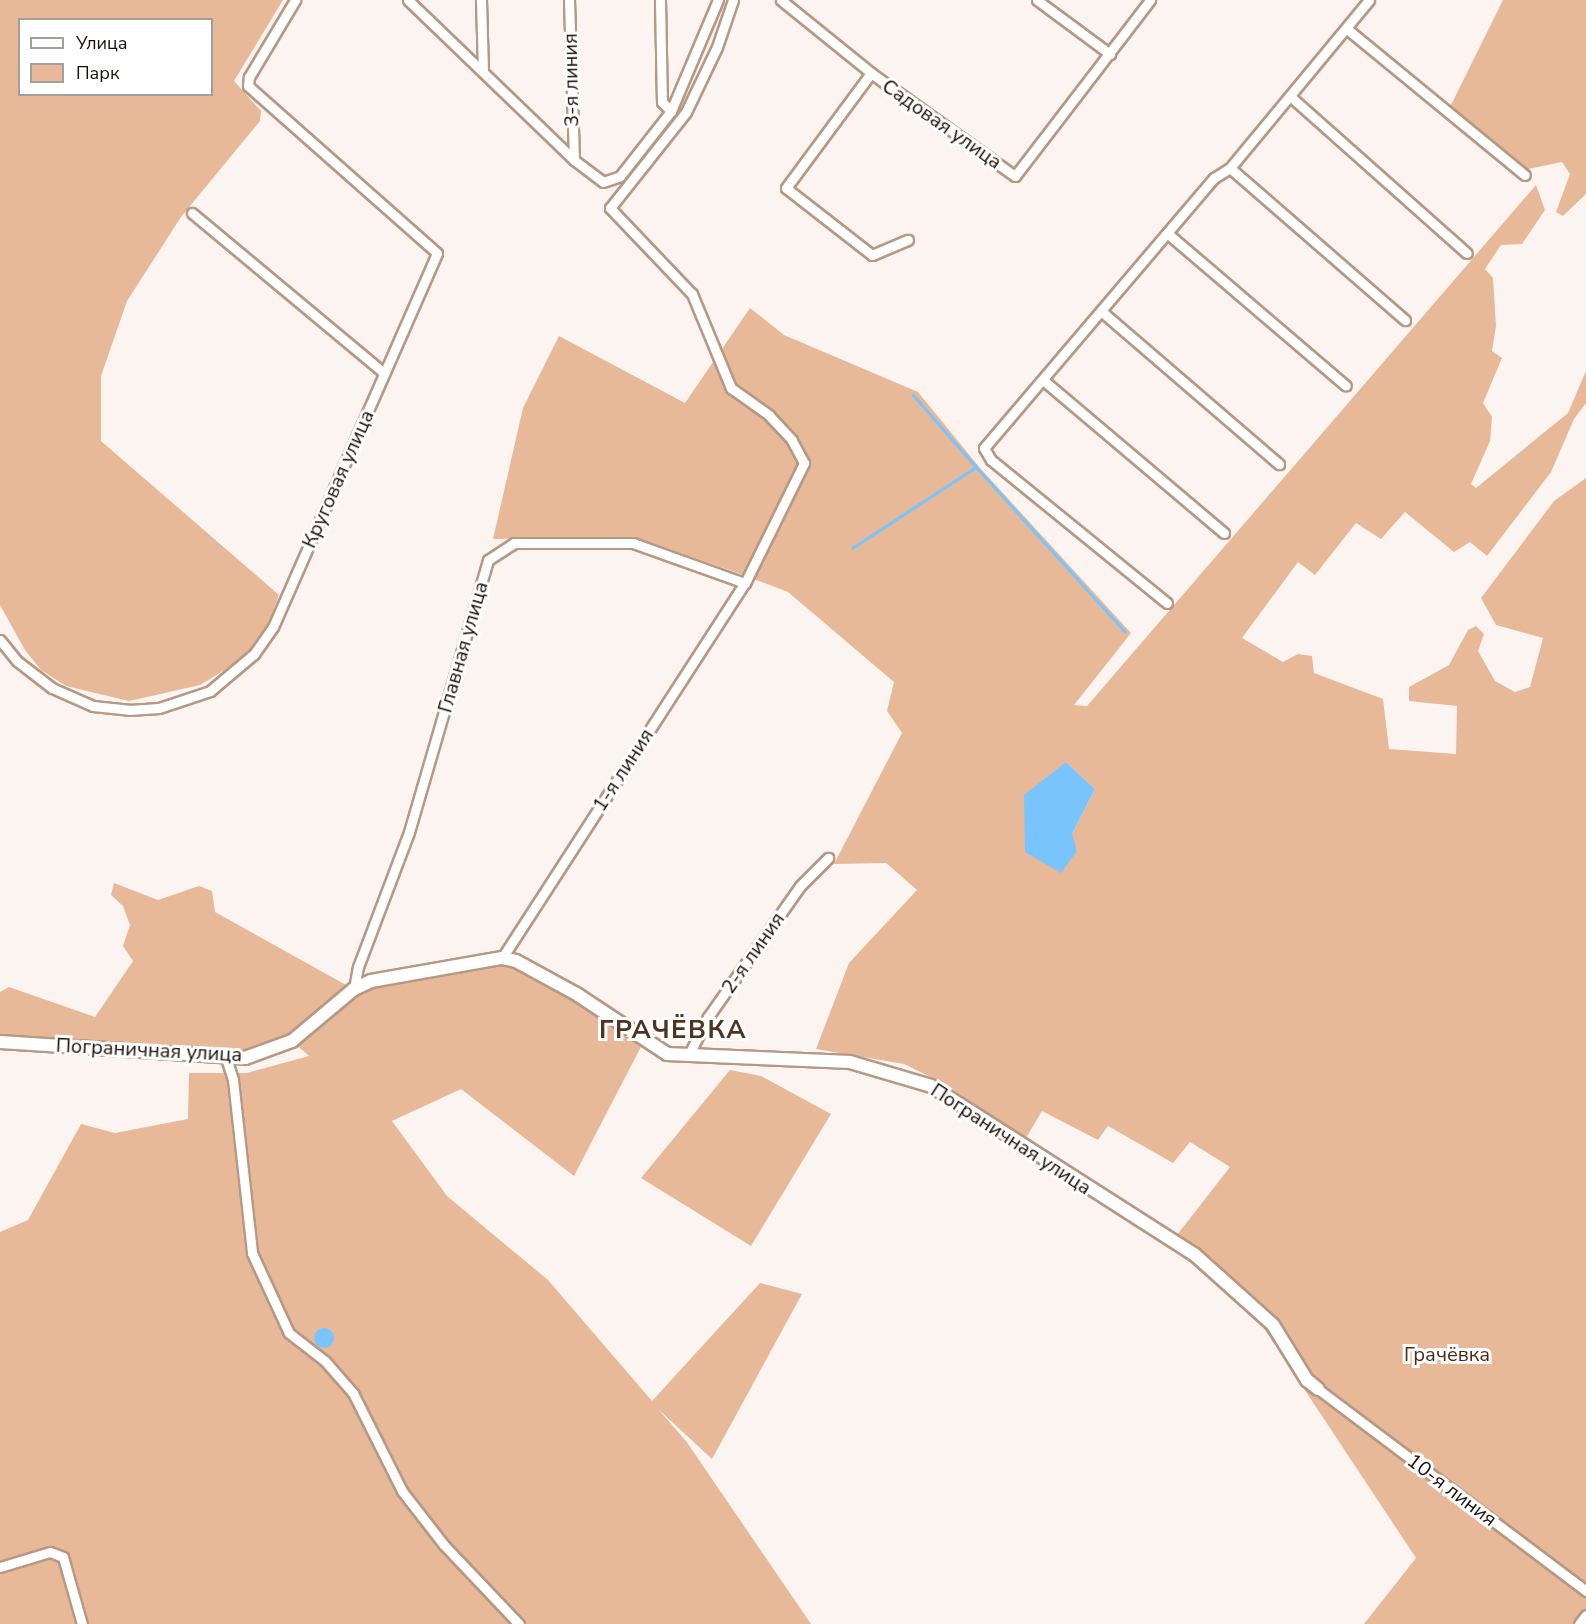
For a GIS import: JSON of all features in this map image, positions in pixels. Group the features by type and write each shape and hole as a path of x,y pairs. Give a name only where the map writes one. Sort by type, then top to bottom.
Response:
{"street":[{"name":"Круговая улица","path":"0,640 38,678 93,706 159,708 210,691 231,676 254,654 273,627 437,253 254,94 248,86 249,77 295,0"},
{"path":"408,0 574,160 603,182 611,182 620,176 671,111 718,0"},
{"path":"481,0 483,71"},
{"name":"3-я линия","path":"569,0 574,160"},
{"path":"660,0 662,102 671,111"},
{"name":"1-я линия","path":"502,957 745,582 804,463 792,440 769,415 731,388 692,294 610,207 686,112 717,47 733,0"},
{"name":"Садовая улица","path":"781,0 871,74 1015,176 1150,0"},
{"path":"1037,0 1110,54"},
{"path":"1167,603 984,452 986,443 1043,380 1221,171 1230,168 1347,30 1369,0"},
{"path":"1347,30 1525,175"},
{"path":"871,74 786,188 872,255 908,240"},
{"path":"1291,97 1467,253"},
{"path":"1230,168 1405,320"},
{"path":"192,213 384,373"},
{"path":"1167,233 1346,386"},
{"path":"1101,311 1279,464"},
{"path":"1043,380 1224,533"},
{"name":"Главная улица","path":"354,989 358,967 409,832 488,560 514,543 633,543 745,582"},
{"name":"2-я линия","path":"688,1056 708,1017 800,886 828,858"},
{"name":"Пограничная улица","path":"0,1042 226,1058 264,1054 292,1041 354,989 370,981 502,957 538,970 667,1054 817,1059 881,1068 912,1078 947,1096 1194,1254 1273,1325 1307,1380 1318,1389"},
{"path":"226,1058 233,1080 252,1253 289,1334 325,1361 353,1393 406,1497 444,1545 519,1624"},
{"name":"10-я линия","path":"1318,1389 1586,1591"},
{"path":"0,1567 50,1552 63,1557 82,1624"},
{"path":"1579,1624 1586,1615"}],"green space":[{"path":"0,0 283,0 234,81 261,111 260,121 181,217 127,301 101,376 101,441 279,595 268,627 246,657 200,685 129,701 66,686 41,670 25,650 0,605"},
{"path":"1503,0 1586,0 1586,194 1563,216 1556,212 1570,174 1562,162 1528,169 1450,107"},
{"name":"Грачёвка","path":"1536,185 1545,210 1522,244 1501,245 1485,269 1493,278 1496,326 1492,351 1502,358 1483,403 1492,417 1490,441 1471,484 1476,488 1568,413 1586,371 1586,403 1574,419 1551,472 1487,556 1470,542 1454,552 1405,512 1381,539 1356,523 1315,575 1298,562 1242,638 1283,662 1298,654 1312,656 1314,673 1383,699 1389,749 1456,754 1457,706 1409,701 1409,687 1449,665 1468,630 1476,626 1484,634 1478,651 1495,681 1515,692 1530,687 1543,638 1496,625 1481,598 1554,501 1586,478 1586,1624 1364,1624 1416,1558 1263,1327 1170,1244 1230,1167 1190,1142 1173,1163 1108,1126 1098,1140 1042,1111 1026,1138 945,1084 904,1064 816,1049 849,963 917,890 886,863 834,864 902,733 887,711 894,682 788,592 738,573 635,537 493,539 523,408 559,336 685,403 750,308 784,335 918,392 980,468 1131,633 1074,705 1087,706","holes":["1066,762 1095,789 1072,834"]},
{"path":"114,883 158,900 199,886 212,891 215,912 346,985 297,1031 249,1050 0,1036 0,992 9,987 95,1017 133,961 123,946 130,925 123,906 111,895"},
{"path":"502,958 645,1039 574,1176 461,1089 392,1121 447,1196 548,1280 652,1401 760,1283 802,1294 712,1459 658,1409 686,1441 811,1624 0,1624 0,1232 28,1220 81,1124 115,1133 188,1119 189,1073 247,1073 309,1056 292,1041 354,989"},
{"path":"730,1070 761,1076 831,1114 751,1246 641,1178"}],"water":[{"path":"1066,762 1095,789 1072,834 1077,851 1061,873 1025,852 1024,795"},
{"path":"324,1328 331,1331 334,1338 331,1345 324,1348 317,1345 314,1338 317,1331"}],"waterway":[{"path":"913,395 976,467"},
{"path":"852,548 976,467 1125,632"}],"district":[{"name":"ГРАЧЁВКА","path":"673,1030"}]}
